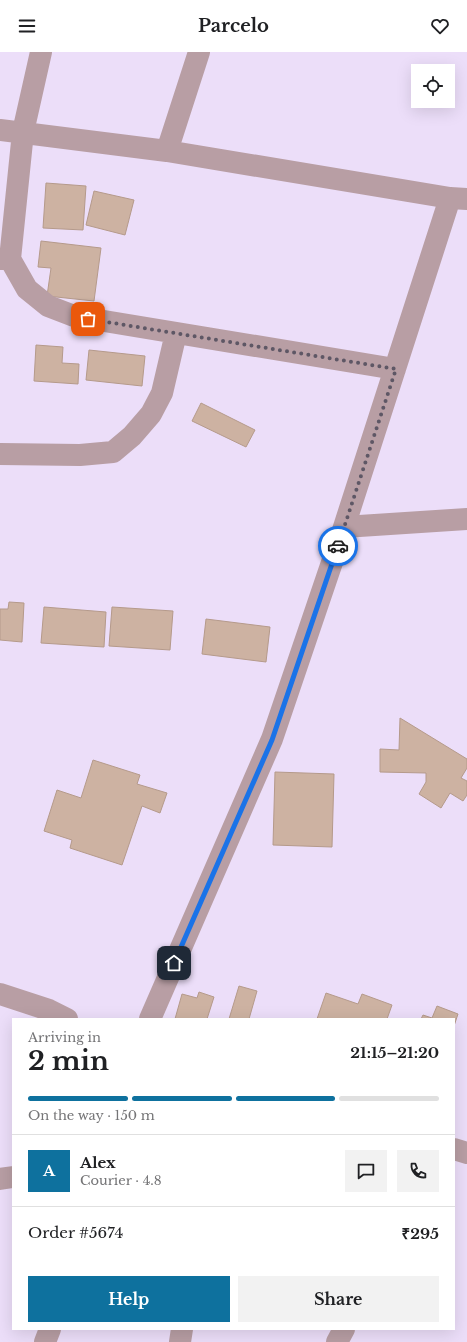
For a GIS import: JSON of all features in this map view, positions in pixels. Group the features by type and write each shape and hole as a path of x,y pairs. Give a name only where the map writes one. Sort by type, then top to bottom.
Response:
{"street":[{"path":"41,52 23,132 5,259 27,290 48,306 74,316 396,369"},
{"path":"167,151 199,52"},
{"path":"0,130 167,151 459,199 396,369 272,740 150,1018"},
{"path":"0,454 80,455 113,452 132,436 152,414 162,393 176,333"},
{"path":"344,527 467,519"},
{"path":"0,994 49,1010 66,1018"},
{"path":"455,1149 467,1153"},
{"path":"0,1179 12,1177"},
{"path":"45,1342 50,1330"},
{"path":"180,1342 182,1330"},
{"path":"337,1342 343,1330"}],"building":[{"path":"46,183 86,186 83,230 43,228"},
{"path":"94,191 134,200 125,235 86,225"},
{"path":"41,241 101,248 94,301 47,296 51,268 38,267"},
{"path":"36,345 63,347 62,363 79,364 78,384 34,381"},
{"path":"89,350 145,356 142,386 86,380"},
{"path":"201,403 255,430 246,447 192,421"},
{"path":"9,602 24,603 22,642 0,640 0,609 8,609"},
{"path":"44,607 106,612 104,647 41,643"},
{"path":"112,607 173,611 170,650 109,646"},
{"path":"206,619 270,627 266,662 202,654"},
{"path":"400,718 467,759 467,768 461,778 467,781 467,795 463,801 450,793 441,808 419,794 426,782 426,773 380,772 380,749 399,750"},
{"path":"93,760 140,775 137,784 167,793 160,813 142,806 122,865 70,848 72,840 44,831 57,790 81,798"},
{"path":"275,772 334,774 332,847 273,845"},
{"path":"239,986 257,991 249,1018 229,1018"},
{"path":"199,992 214,997 207,1018 175,1018 182,994 197,998"},
{"path":"326,993 358,1004 362,994 392,1005 387,1018 317,1018"},
{"path":"437,1006 458,1014 455,1023 455,1018 432,1018"},
{"path":"423,1015 432,1018 422,1018"}],"way so far":[{"path":"88,319 396,369 338,546"}],"route":[{"path":"174,963 272,740 338,546"}]}
